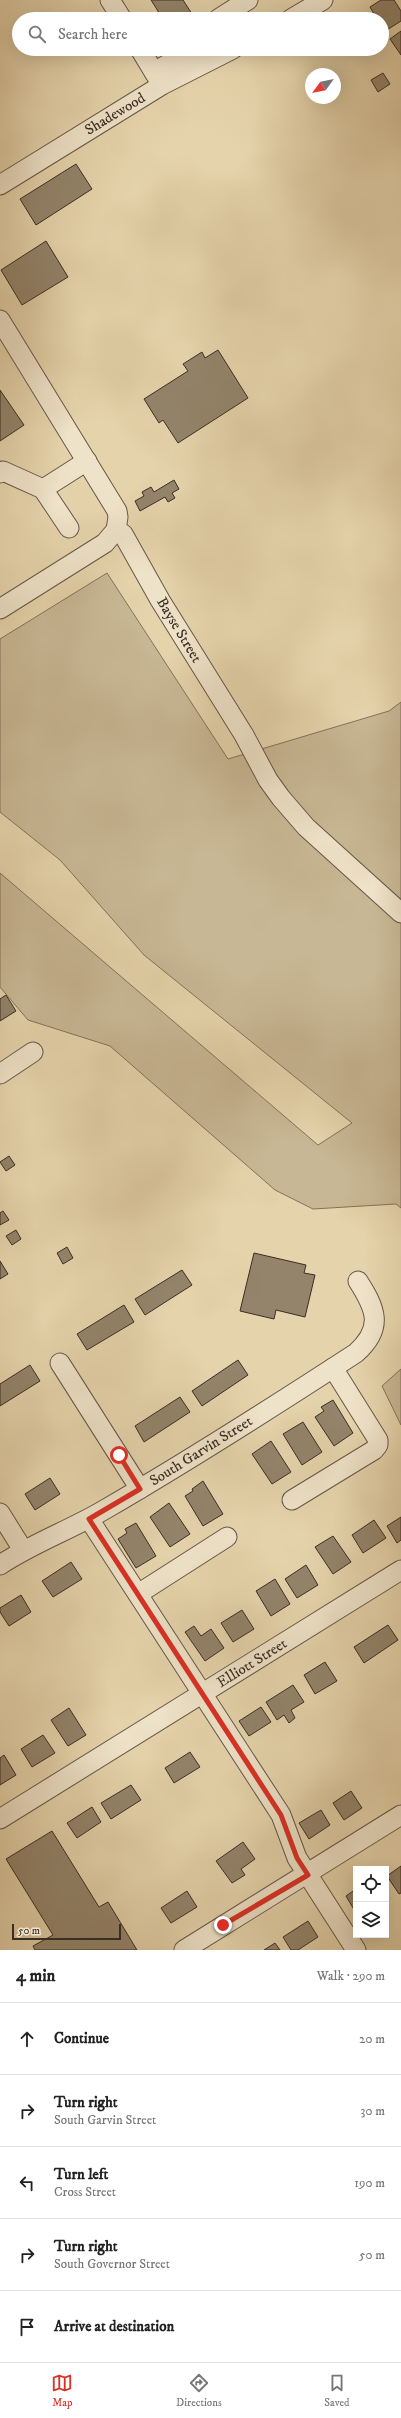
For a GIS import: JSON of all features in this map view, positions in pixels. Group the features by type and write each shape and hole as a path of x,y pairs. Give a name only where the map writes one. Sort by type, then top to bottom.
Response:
{"street":[{"path":"110,0 118,12"},
{"path":"229,12 248,0"},
{"path":"302,12 323,0"},
{"path":"144,56 158,79 186,56"},
{"name":"Shadewood","path":"0,185 158,79 216,56"},
{"path":"1,323 87,461 118,517 116,530 105,543 2,603"},
{"path":"43,489 87,461"},
{"path":"0,473 3,471 43,489 69,528"},
{"name":"Bayse Street","path":"116,530 126,539 160,600 244,735 268,780 281,798 306,827 401,913"},
{"path":"0,1074 33,1052"},
{"name":"South Garvin Street","path":"0,1565 23,1550 89,1519 140,1489 356,1353 374,1332 372,1302 358,1281"},
{"path":"60,1363 140,1489"},
{"path":"292,1500 374,1450 378,1445 378,1440 333,1368"},
{"path":"0,1512 23,1550"},
{"path":"89,1519 281,1815 297,1858 356,1950"},
{"path":"138,1594 227,1537"},
{"name":"Elliott Street","path":"0,1819 401,1570"},
{"path":"184,1950 308,1875 401,1815"}],"shaded area":[{"path":"107,573 228,759 389,711 401,702 401,1208 396,1204 313,1209 275,1190 110,1046 28,1020 0,987 0,873 318,1145 352,1123 144,955 60,860 0,812 0,639"},
{"path":"401,1369 401,1425 382,1386"}],"building":[{"path":"151,0 183,0 191,12 159,12"},
{"path":"381,0 394,0 401,11 401,21 389,29 389,12 373,12 370,7"},
{"path":"401,31 401,55 390,39"},
{"path":"383,73 390,84 378,92 371,80"},
{"path":"76,164 92,189 36,225 20,199"},
{"path":"46,241 68,277 22,305 1,270"},
{"path":"218,350 248,398 178,443 163,420 159,423 144,399 188,371 183,364 202,352 205,358"},
{"path":"0,390 24,425 0,441"},
{"path":"174,480 179,489 172,493 175,498 168,502 165,497 140,511 135,501 144,496 142,492 151,487 154,492"},
{"path":"6,995 16,1011 0,1021 0,999"},
{"path":"9,1156 15,1165 6,1171 0,1162"},
{"path":"3,1211 9,1220 0,1225 0,1213"},
{"path":"16,1230 21,1239 12,1245 6,1236"},
{"path":"67,1247 73,1258 63,1264 57,1253"},
{"path":"254,1253 306,1265 304,1273 315,1275 305,1317 276,1310 274,1319 240,1311"},
{"path":"0,1261 8,1274 0,1279"},
{"path":"182,1270 192,1285 145,1315 135,1299"},
{"path":"124,1305 134,1322 87,1350 77,1334"},
{"path":"238,1360 248,1375 202,1406 192,1391"},
{"path":"30,1365 40,1381 0,1406 0,1384"},
{"path":"180,1397 190,1412 144,1442 135,1426"},
{"path":"333,1400 353,1433 334,1446 315,1417 324,1411 321,1407"},
{"path":"303,1422 322,1452 302,1465 283,1434"},
{"path":"271,1441 291,1472 272,1484 252,1454"},
{"path":"50,1478 60,1494 35,1510 25,1494"},
{"path":"203,1481 223,1514 203,1526 185,1496 193,1491 192,1489"},
{"path":"169,1503 190,1534 170,1547 150,1517"},
{"path":"401,1517 401,1540 397,1543 387,1526"},
{"path":"374,1520 386,1538 363,1553 352,1535"},
{"path":"136,1523 156,1556 136,1568 118,1539 127,1533 125,1529"},
{"path":"333,1536 351,1562 333,1574 315,1547"},
{"path":"71,1562 82,1579 53,1597 42,1581"},
{"path":"306,1565 318,1585 297,1598 285,1579"},
{"path":"275,1579 290,1604 271,1616 256,1591"},
{"path":"21,1595 31,1612 9,1626 0,1612 0,1608"},
{"path":"242,1610 254,1629 233,1642 221,1623"},
{"path":"388,1625 398,1640 364,1663 354,1647"},
{"path":"194,1626 201,1636 211,1629 224,1648 205,1661 185,1632"},
{"path":"325,1662 337,1681 315,1694 304,1675"},
{"path":"293,1685 304,1702 291,1710 295,1718 289,1723 284,1715 277,1720 266,1702"},
{"path":"261,1707 271,1722 249,1736 239,1721"},
{"path":"69,1708 86,1735 68,1746 51,1720"},
{"path":"43,1735 55,1753 32,1767 21,1749"},
{"path":"190,1752 200,1767 174,1783 165,1768"},
{"path":"4,1755 16,1775 0,1785 0,1758"},
{"path":"131,1785 141,1800 111,1819 101,1803"},
{"path":"351,1791 362,1808 344,1820 333,1803"},
{"path":"92,1807 101,1822 77,1838 67,1823"},
{"path":"321,1810 330,1825 309,1839 299,1823"},
{"path":"52,1831 99,1907 108,1902 137,1950 35,1950 33,1946 53,1935 6,1859"},
{"path":"243,1842 255,1859 241,1869 245,1875 232,1883 216,1861"},
{"path":"401,1866 401,1893 399,1894 389,1879 389,1875"},
{"path":"187,1891 197,1907 171,1923 161,1908"},
{"path":"353,1891 353,1908 346,1896"},
{"path":"308,1921 318,1937 298,1950 291,1950 283,1937"},
{"path":"275,1943 280,1950 264,1950"}],"route":[{"path":"119,1455 140,1489 89,1519 281,1815 297,1858 308,1875 223,1925"}]}
